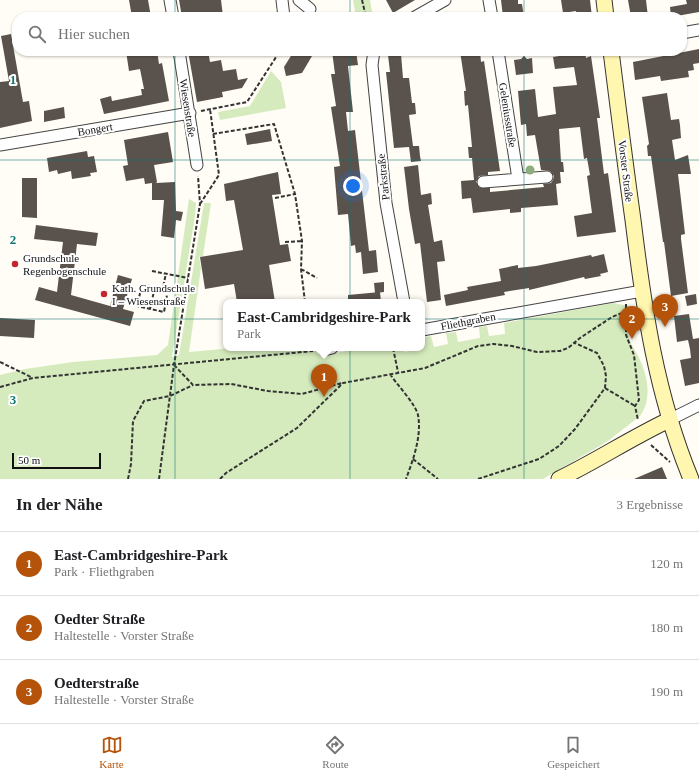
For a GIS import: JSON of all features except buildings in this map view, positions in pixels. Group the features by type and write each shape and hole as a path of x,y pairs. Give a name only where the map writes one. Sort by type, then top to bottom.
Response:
{"main road":[{"path":"604,0 605,12"},
{"name":"Vorster Straße","path":"612,56 642,291 661,393 669,420 691,479"},
{"path":"559,479 592,463 641,433 669,420"}],"street":[{"path":"170,0 172,12"},
{"path":"282,0 283,12"},
{"path":"299,0 310,9"},
{"path":"424,12 445,0"},
{"path":"489,0 491,12"},
{"path":"687,31 699,30"},
{"name":"Wiesenstraße","path":"180,56 197,165"},
{"name":"Parkstraße","path":"373,56 372,65 386,203 403,299"},
{"name":"Geleniusstraße","path":"499,56 518,179"},
{"name":"Bongert","path":"0,145 190,113"},
{"path":"483,182 547,176"},
{"path":"624,294 642,291"},
{"name":"Fliethgraben","path":"425,329 624,294"},
{"path":"669,420 699,405"}],"path":[{"path":"362,0 365,12"},
{"path":"190,113 247,102 277,56"},
{"path":"200,204 219,175 210,109"},
{"path":"213,134 274,124 295,194 302,241 301,270 305,299"},
{"path":"159,479 174,365 200,204 197,165"},
{"path":"275,198 295,194"},
{"path":"285,242 302,241"},
{"path":"301,270 317,278"},
{"path":"152,271 188,278"},
{"path":"164,288 166,274"},
{"path":"142,285 155,286 168,289 164,312 137,306 142,285"},
{"path":"150,309 155,286"},
{"path":"624,294 627,311 626,335 634,355 639,400 635,406 641,433 657,452 669,460 672,466"},
{"path":"128,479 131,464 133,421 144,401 170,396 194,385 231,384 268,391 302,394 360,378 425,368 478,346 493,344 512,346 537,352 550,352 568,348 580,338 612,318 627,311"},
{"path":"478,479 539,459 559,446 575,430 605,388 606,376 604,366 597,353 574,343"},
{"path":"0,386 33,378 309,351"},
{"path":"394,351 398,372"},
{"path":"0,362 33,378"},
{"path":"174,365 194,385"},
{"path":"390,374 418,414 419,430 413,459 406,479"},
{"path":"220,479 226,472 297,428 343,382"},
{"path":"605,388 635,406"},
{"path":"413,459 438,479"}],"green space":[{"path":"353,0 370,0 372,12 355,12"},
{"path":"271,71 281,82 286,108 220,120 218,112 250,106"},
{"path":"189,199 196,203 195,216 172,357 179,355 204,203 211,203 203,256 199,257 201,268 189,352 223,349 223,351 330,351 330,354 347,351 425,351 425,337 431,336 434,347 448,344 446,333 456,332 458,342 480,338 479,327 487,326 489,336 505,334 504,323 613,303 629,306 628,334 643,367 648,388 644,410 640,416 608,441 543,479 0,479 0,375 25,369 73,362 157,355 168,345"}],"place":[{"name":"Grundschule Regenbogenschule","path":"15,264"},
{"name":"Kath. Grundschule I – Wiesenstraße","path":"104,294"},
{"name":"Oedterstraße","path":"665,327"},
{"name":"Oedter Straße","path":"632,339"},
{"name":"East-Cambridgeshire-Park","path":"324,397"}]}
